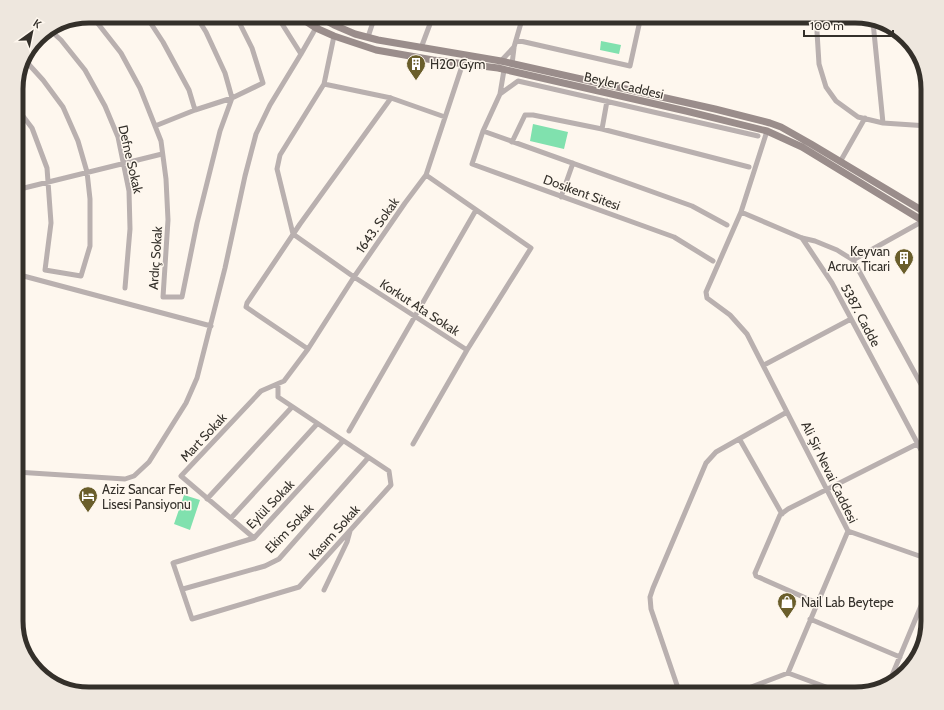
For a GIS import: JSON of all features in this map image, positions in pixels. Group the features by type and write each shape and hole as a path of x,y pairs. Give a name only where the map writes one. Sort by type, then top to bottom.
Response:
{"main road":[{"name":"Beyler Caddesi","path":"308,23 334,36 376,50 433,60 505,67 715,108 759,119 781,127 921,210"},
{"name":"Beyler Caddesi","path":"332,23 355,34 421,48 464,55 505,67 767,130 802,147 921,219"},
{"path":"463,63 464,55"}],"street":[{"name":"Ardıç Sokak","path":"97,23 121,54 140,88 161,141 166,179 168,220 163,298 182,297 197,224 220,131 232,98"},
{"path":"151,23 163,42 189,90 194,110"},
{"path":"200,23 225,72 232,98"},
{"path":"155,126 194,110 232,98 263,83 252,48 240,23"},
{"path":"281,23 301,54"},
{"path":"23,473 125,479 134,476 149,462 186,403 197,378 226,268 245,176 256,134 270,105 301,54 317,23"},
{"path":"368,37 373,23"},
{"path":"421,48 430,23"},
{"path":"500,94 505,67 514,47 521,23"},
{"path":"516,40 630,66 639,23"},
{"path":"817,23 820,64 826,87 836,101 858,116 864,118 883,123 921,126"},
{"path":"873,26 883,123"},
{"name":"Defne Sokak","path":"54,33 85,70 105,106 118,137 129,192 130,229 125,288"},
{"path":"293,234 277,169 278,162 286,144 324,84 334,36"},
{"path":"505,67 514,47"},
{"name":"1643. Sokak","path":"278,384 284,382 308,349 354,277 426,175 463,63"},
{"path":"23,116 32,128 47,168 51,223 45,270 81,276 90,246 90,199 87,172 78,141 63,107 43,80 28,64"},
{"name":"Dosikent Sitesi","path":"713,261 674,236 561,197 472,164 483,131 500,94 518,81 758,136"},
{"path":"324,84 391,98 445,117"},
{"path":"308,349 246,307 247,303 293,234 391,98"},
{"path":"602,129 607,101"},
{"path":"512,142 525,115 533,115 602,129 750,167"},
{"path":"840,162 864,118"},
{"path":"767,130 741,212 802,238 815,241 837,250 853,260 921,384"},
{"name":"Dosikent Sitesi","path":"483,131 692,206 727,225"},
{"path":"23,188 162,154"},
{"path":"561,197 573,163"},
{"name":"Korkut Ata Sokak","path":"293,234 354,277 467,350 531,248 426,175"},
{"path":"349,432 476,210"},
{"name":"Ali Şir Nevai Caddesi","path":"741,212 706,292 707,298 730,315 747,334 848,531 788,673"},
{"path":"853,260 921,225"},
{"name":"5387. Cadde","path":"802,238 832,283 921,451"},
{"path":"23,276 211,326"},
{"path":"764,365 851,319"},
{"path":"413,444 467,350"},
{"name":"Kasım Sokak","path":"174,563 192,619 299,586 391,484 389,472 278,397 278,384"},
{"name":"Mart Sokak","path":"254,538 181,476 261,390 278,384"},
{"path":"207,499 292,407"},
{"path":"678,687 651,609 650,598 656,581 706,463 716,452 788,412"},
{"path":"231,518 317,424"},
{"path":"740,440 782,514"},
{"name":"Eylül Sokak","path":"174,563 254,538 344,441"},
{"path":"817,603 756,576 755,573 778,520 788,509 917,444"},
{"name":"Ekim Sokak","path":"183,589 265,566 279,559 368,458"},
{"path":"324,590 347,542 351,530"},
{"path":"848,531 921,557"},
{"path":"892,675 921,606"},
{"path":"810,619 900,657"},
{"path":"751,687 788,673 826,687"}],"green space":[{"path":"601,41 621,45 619,54 600,50"},
{"path":"533,124 568,132 564,149 530,141"},
{"path":"184,495 200,500 190,530 174,524"}],"place":[{"name":"H2O Gym","path":"416,81"},
{"name":"Keyvan Acrux Ticari","path":"904,275"},
{"name":"Aziz Sancar Fen Lisesi Pansiyonu","path":"88,513"},
{"name":"Nail Lab Beytepe","path":"787,619"}]}
